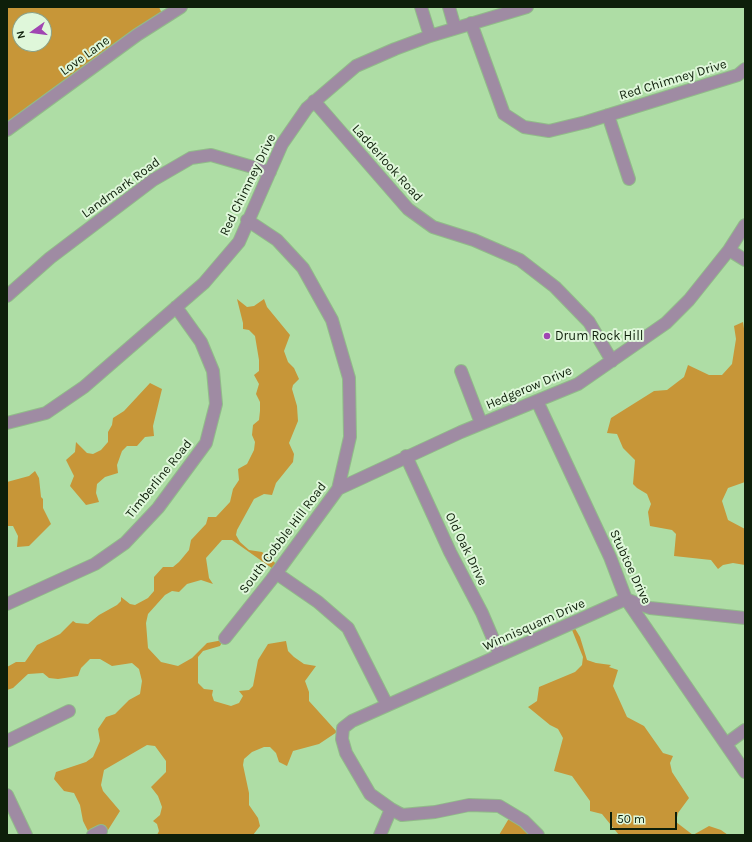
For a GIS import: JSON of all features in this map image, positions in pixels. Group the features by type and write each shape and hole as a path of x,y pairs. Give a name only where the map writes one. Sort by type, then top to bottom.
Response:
{"street":[{"name":"Love Lane","path":"7,130 137,35 181,7"},
{"path":"421,7 430,36"},
{"path":"449,7 455,28"},
{"name":"Red Chimney Drive","path":"7,423 46,413 84,387 204,283 239,242 247,220 282,144 307,108 356,66 430,36 527,7"},
{"name":"Red Chimney Drive","path":"471,24 504,114 524,127 549,131 608,115 738,75 745,70"},
{"name":"Ladderlook Road","path":"314,101 408,209 433,227 474,240 520,260 555,287 589,322 612,361"},
{"name":"Red Chimney Drive","path":"608,115 629,179"},
{"name":"Landmark Road","path":"7,296 50,258 153,180 191,158 211,155 270,172"},
{"name":"South Cobble Hill Road","path":"225,638 276,573 338,489 350,438 349,378 332,320 303,268 277,240 247,220"},
{"name":"Hedgerow Drive","path":"338,489 406,456 481,423 578,384 666,323 689,300 729,250 745,225"},
{"path":"729,250 745,260"},
{"name":"Timberline Road","path":"7,604 95,564 125,543 158,508 206,442 216,404 213,371 201,342 176,307"},
{"name":"Hedgerow Drive","path":"461,371 481,423"},
{"name":"Stubtoe Drive","path":"537,401 610,557 626,599 745,772"},
{"name":"Old Oak Drive","path":"406,456 450,552 482,613 500,654"},
{"path":"276,573 318,602 348,628 387,705"},
{"path":"626,599 650,608 745,618"},
{"name":"Winnisquam Drive","path":"390,810 370,794 346,753 342,739 343,728 352,721 387,705 626,599"},
{"path":"7,741 69,711"},
{"path":"726,744 745,730"},
{"path":"7,795 26,835"},
{"path":"380,835 390,810 402,815 435,812 469,805 499,806 524,821 538,835"}],"shaded area":[{"path":"7,7 159,7 164,18 7,130"},
{"path":"237,299 247,307 254,306 264,299 267,307 290,335 284,351 288,362 294,368 299,379 293,385 292,389 297,406 298,421 289,443 294,454 293,462 276,483 272,495 264,494 254,499 237,530 236,535 240,542 249,550 262,552 280,567 276,571 232,540 222,540 206,558 209,578 213,584 201,580 187,584 179,592 172,591 165,595 148,614 146,623 148,648 161,662 178,666 192,658 207,643 223,640 220,646 203,651 198,657 198,683 204,689 213,690 212,695 214,701 231,706 239,703 243,696 239,691 249,690 253,686 258,660 268,644 286,641 288,651 294,657 304,664 316,666 305,681 309,692 309,701 337,732 319,744 293,751 287,766 279,762 276,753 270,747 264,747 252,752 244,759 243,765 249,793 249,805 258,818 260,826 253,835 157,835 159,831 157,824 153,821 160,815 162,807 158,796 151,787 166,772 166,761 155,746 147,745 104,770 101,785 103,791 120,811 108,830 90,835 83,821 80,805 74,793 64,791 54,779 56,772 86,762 93,757 100,741 98,729 106,717 115,714 129,700 140,694 142,681 139,669 132,663 112,666 100,659 90,659 81,668 78,676 58,679 49,678 43,673 28,674 13,688 7,690 7,667 16,662 25,662 37,645 60,634 73,621 76,623 88,624 99,615 117,605 121,601 121,597 130,604 135,605 148,598 154,591 154,577 163,567 173,567 179,562 189,550 191,540 206,524 208,517 216,517 230,502 233,489 239,480 238,469 247,464 254,450 255,442 252,435 253,425 259,420 260,411 260,402 256,394 259,384 254,375 259,371 259,360 255,336 249,330 243,329"},
{"path":"743,322 745,335 745,482 728,488 722,501 728,520 745,529 745,565 733,563 723,565 718,569 711,560 674,556 676,534 672,530 650,526 648,512 651,504 647,494 633,484 635,460 623,448 617,434 607,433 611,418 654,391 667,390 684,377 688,365 709,375 722,375 732,364 736,339 734,326"},
{"path":"150,383 162,389 153,426 154,436 145,437 137,446 127,446 122,451 117,465 118,473 105,477 97,484 96,493 99,502 86,505 70,486 74,476 66,460 75,452 76,442 87,453 93,454 101,450 108,442 108,432 112,425 113,418 124,411"},
{"path":"35,471 39,478 43,508 51,524 29,546 17,547 18,536 13,526 7,526 7,482 29,476"},
{"path":"570,625 573,625 580,637 587,660 611,665 609,667 618,670 613,686 627,717 644,726 663,753 673,756 670,763 672,772 689,798 678,813 676,822 693,835 619,835 602,814 590,811 590,801 572,776 554,771 563,738 558,729 550,725 528,707 537,701 539,687 575,672 582,665 583,657"},
{"path":"511,815 536,835 499,835"},
{"path":"709,826 721,830 728,835 693,835"}],"place":[{"name":"Drum Rock Hill","path":"547,336"}]}
